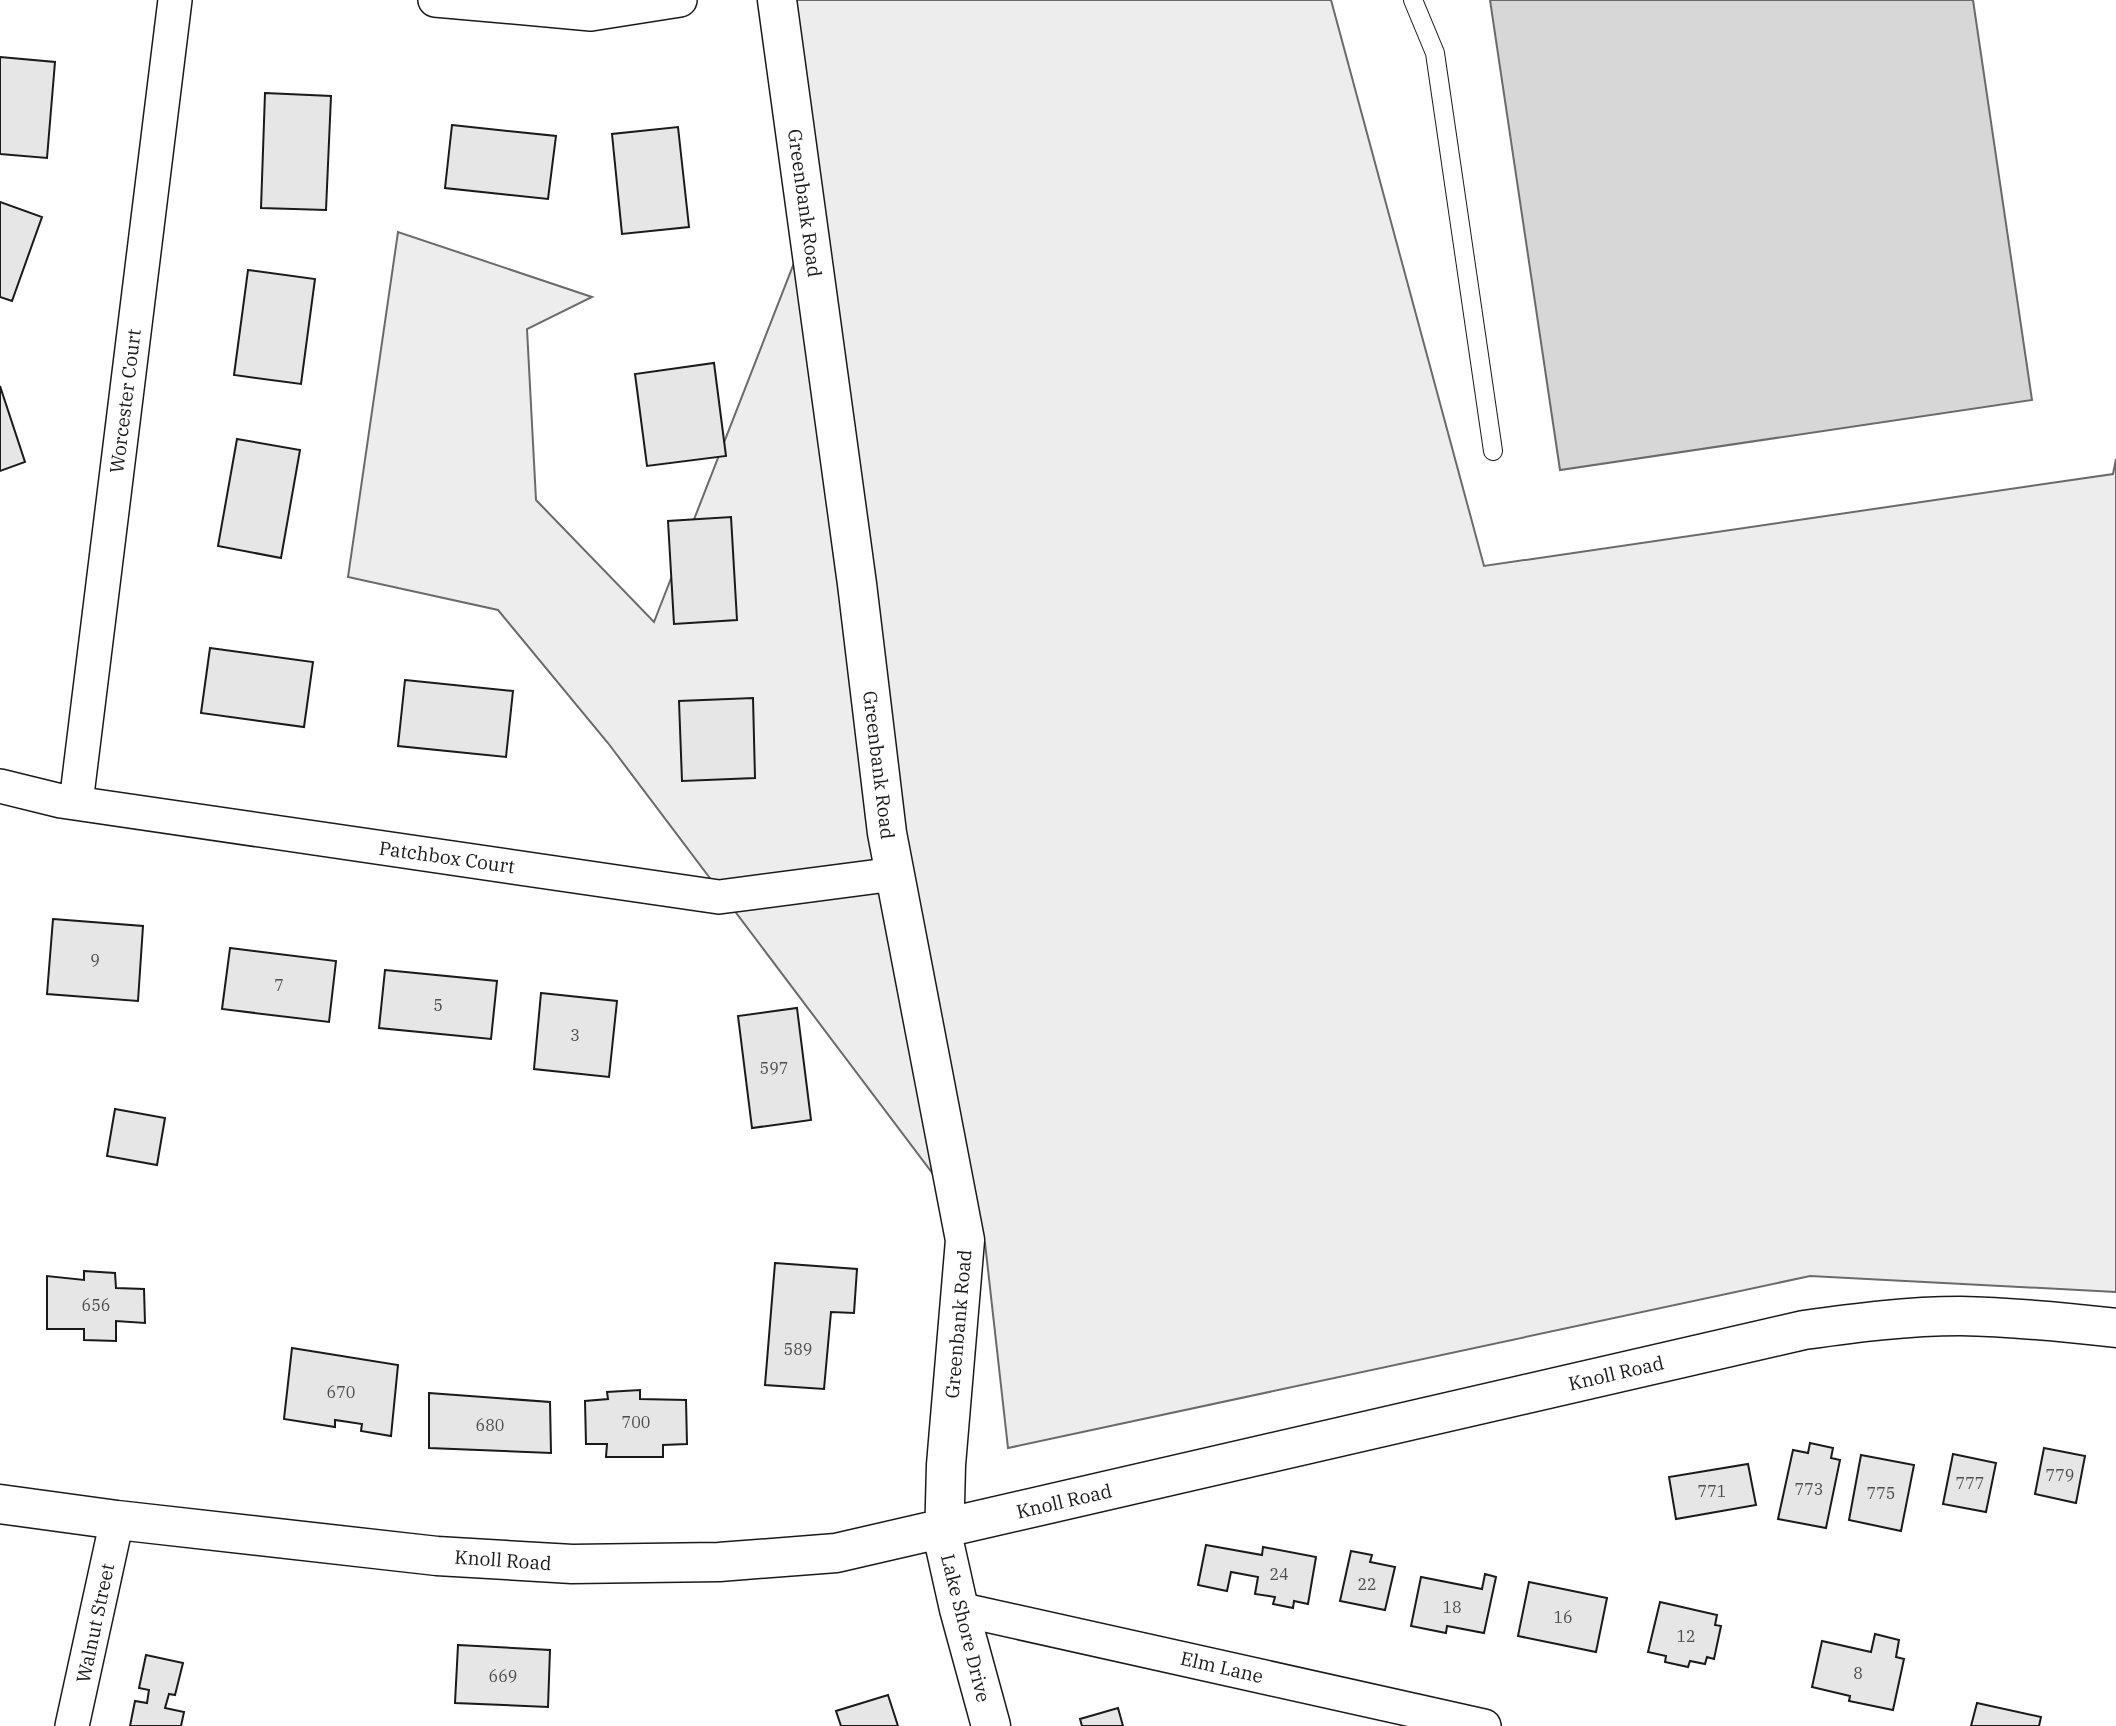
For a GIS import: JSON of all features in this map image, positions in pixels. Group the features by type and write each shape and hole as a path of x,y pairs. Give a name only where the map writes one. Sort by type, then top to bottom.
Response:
{"street":[{"name":"Worcester Court","path":"76,803 175,0"},
{"path":"435,0 591,14 680,0"},
{"name":"Greenbank Road","path":"777,0 855,570 887,833 965,1240 946,1465 944,1529"},
{"name":"Patchbox Court","path":"0,786 76,803 719,897 895,874"},
{"name":"Knoll Road","path":"0,1504 437,1556 572,1564 719,1562 836,1553 1804,1330 1880,1320 1958,1316 2035,1319 2116,1328"},
{"name":"Walnut Street","path":"72,1726 117,1520"},
{"name":"Lake Shore Drive","path":"944,1529 944,1542 959,1609 991,1726"},
{"name":"Elm Lane","path":"959,1609 1484,1726"}],"lane":[{"path":"1413,0 1435,53 1493,451"}],"shaded area":[{"path":"784,0 1331,0 1484,566 2113,474 2116,459 2116,1292 1810,1276 1008,1448 985,1243 608,743 498,610 348,577 398,232 592,297 527,329 536,500 654,622 817,204"},
{"path":"1490,0 1973,0 2032,400 1560,470"}],"building":[{"path":"0,57 55,62 47,158 0,154"},
{"path":"265,93 331,96 326,210 261,208"},
{"path":"452,125 556,136 548,199 445,188"},
{"path":"678,127 689,227 622,234 612,134"},
{"path":"0,202 42,217 12,301 0,297"},
{"path":"248,270 315,279 301,384 234,375"},
{"path":"714,363 726,456 647,466 635,374"},
{"path":"0,386 25,462 0,471"},
{"path":"237,439 300,450 281,558 218,546"},
{"path":"731,517 737,620 674,624 668,521"},
{"path":"210,648 313,662 304,727 201,713"},
{"path":"405,680 513,691 506,757 398,746"},
{"path":"753,698 755,778 682,781 679,701"},
{"path":"53,919 143,926 138,1001 47,994"},
{"path":"230,948 336,961 329,1022 222,1009"},
{"path":"385,970 497,981 491,1039 379,1028"},
{"path":"541,993 617,1001 609,1077 534,1069"},
{"path":"797,1008 811,1120 752,1128 738,1016"},
{"path":"115,1109 165,1118 157,1165 107,1156"},
{"path":"775,1263 857,1269 854,1313 831,1312 824,1389 765,1385"},
{"path":"84,1271 115,1273 116,1288 144,1289 145,1323 116,1321 116,1341 84,1340 84,1329 47,1329 47,1276 84,1280"},
{"path":"292,1348 398,1365 391,1436 361,1431 362,1424 335,1420 335,1427 284,1419"},
{"path":"640,1390 640,1399 686,1400 687,1444 663,1445 663,1457 606,1457 607,1444 586,1444 585,1401 608,1399 607,1392"},
{"path":"429,1393 550,1402 551,1453 429,1448"},
{"path":"1810,1443 1833,1448 1831,1458 1840,1460 1826,1528 1778,1519 1793,1450 1808,1453"},
{"path":"2044,1448 2085,1456 2076,1503 2035,1494"},
{"path":"1953,1454 1996,1463 1986,1512 1943,1504"},
{"path":"1861,1455 1914,1465 1901,1531 1849,1520"},
{"path":"1748,1464 1756,1505 1676,1519 1669,1477"},
{"path":"1206,1545 1262,1555 1263,1547 1316,1557 1308,1604 1294,1601 1293,1608 1273,1604 1275,1597 1255,1594 1258,1577 1231,1572 1227,1591 1198,1585"},
{"path":"1351,1551 1372,1555 1370,1562 1395,1567 1385,1610 1340,1601"},
{"path":"1485,1574 1496,1577 1484,1633 1447,1626 1446,1633 1411,1626 1421,1577 1482,1589"},
{"path":"1529,1582 1607,1598 1596,1652 1518,1636"},
{"path":"1660,1602 1717,1615 1715,1625 1721,1626 1714,1659 1707,1657 1705,1664 1690,1661 1688,1667 1665,1662 1666,1656 1648,1652"},
{"path":"1875,1634 1899,1640 1896,1657 1904,1659 1893,1710 1849,1701 1850,1696 1812,1687 1822,1641 1871,1652"},
{"path":"458,1645 550,1650 548,1707 455,1703"},
{"path":"146,1655 183,1663 175,1695 169,1694 165,1708 184,1712 181,1726 130,1726 135,1701 147,1703 149,1690 139,1688"},
{"path":"888,1695 898,1726 841,1726 836,1711"},
{"path":"1977,1703 2041,1717 2039,1726 1971,1726"},
{"path":"1118,1708 1123,1726 1082,1726 1080,1719"}]}
